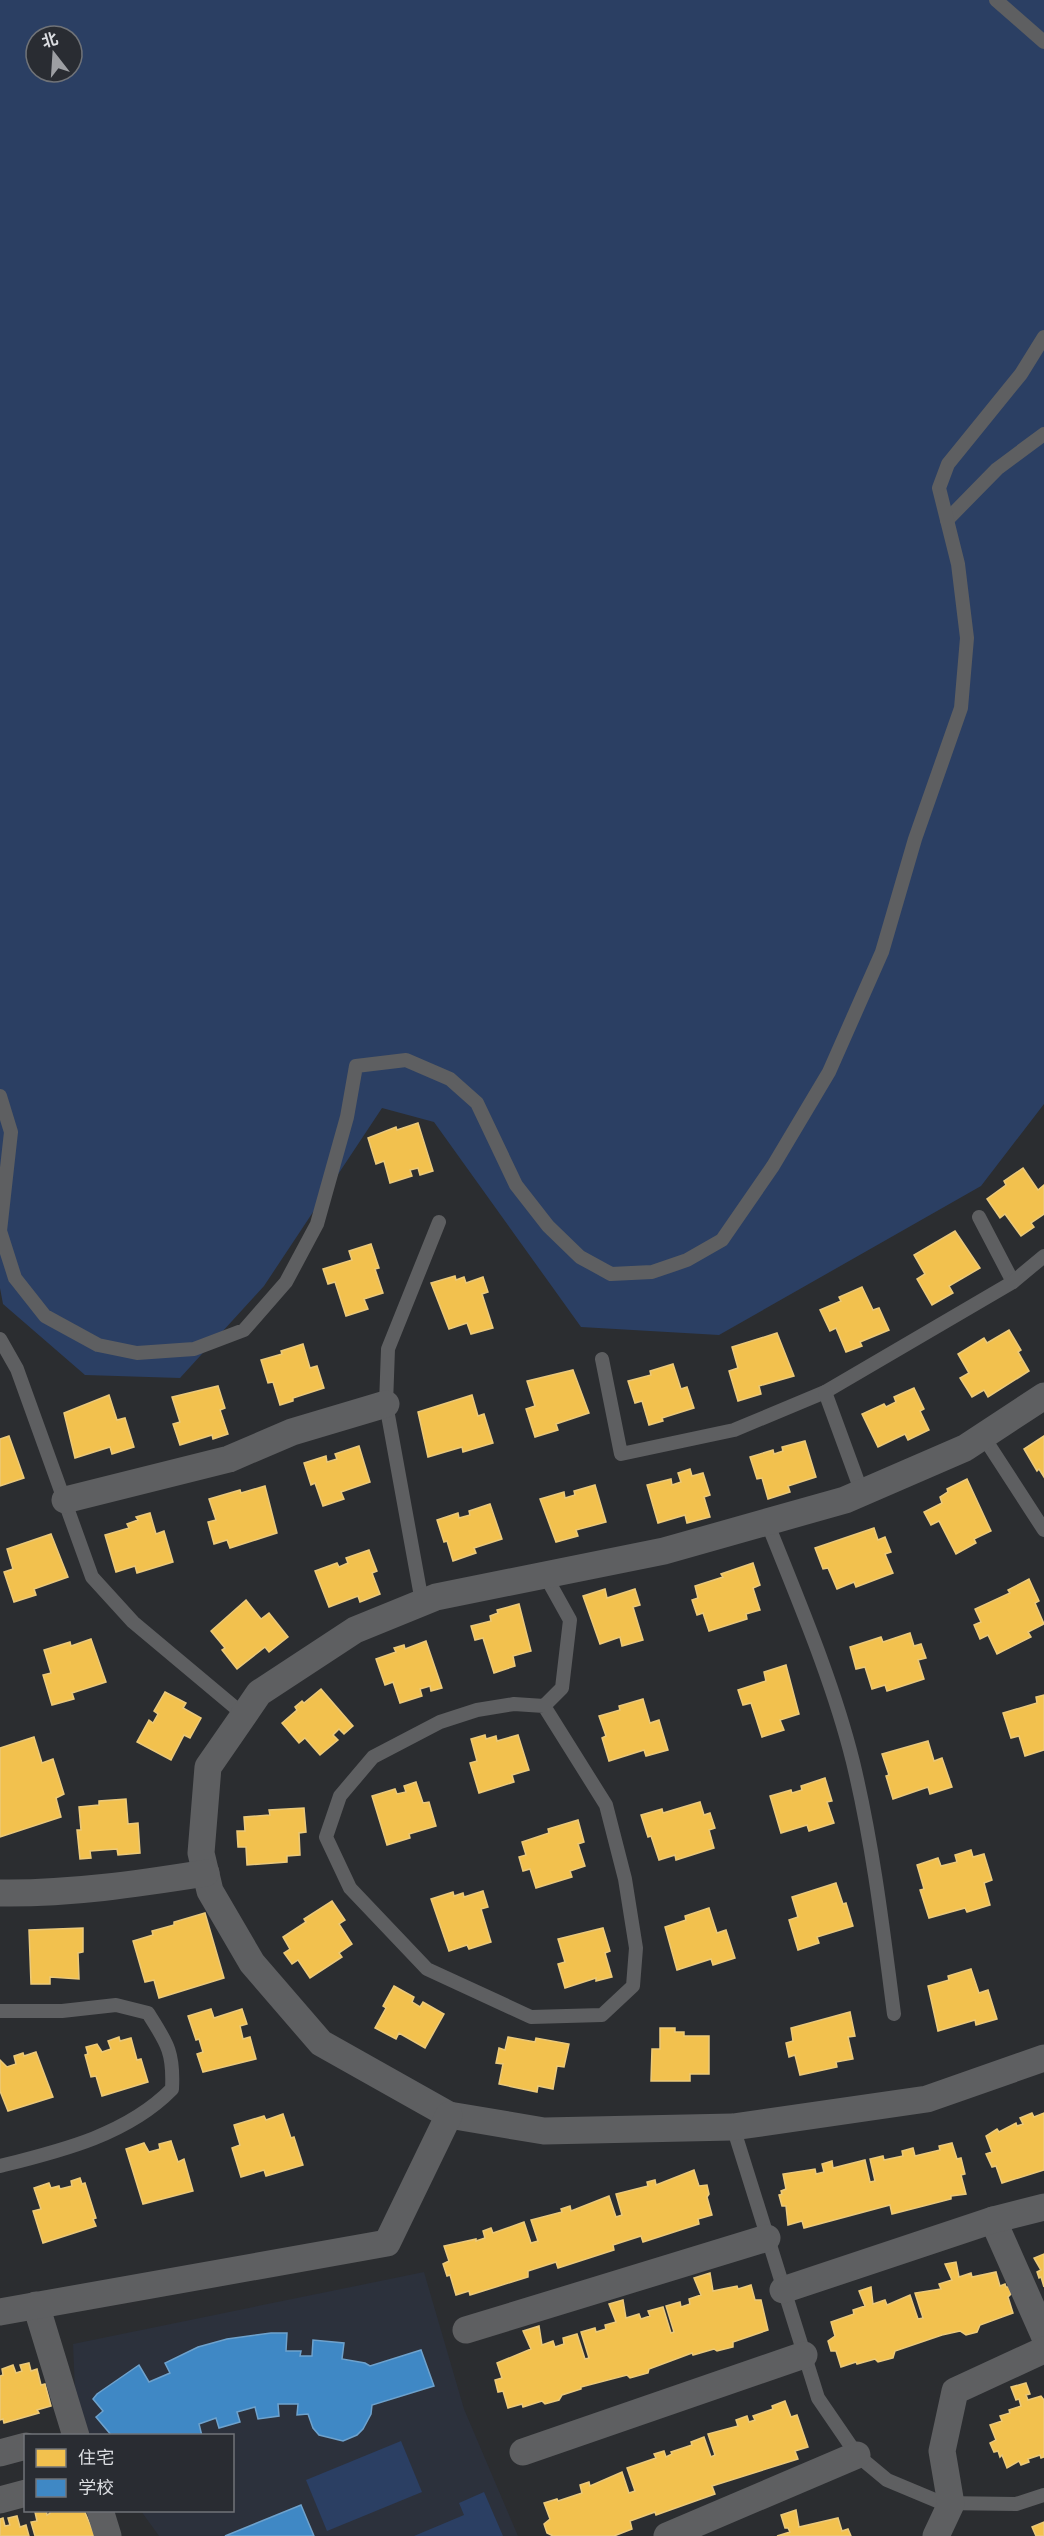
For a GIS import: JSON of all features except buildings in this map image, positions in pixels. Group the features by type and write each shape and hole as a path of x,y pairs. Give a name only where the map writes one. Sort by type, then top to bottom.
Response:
{"street":[{"path":"1044,1396 965,1448 845,1500 664,1551 436,1597 355,1630 259,1693 208,1767 201,1853 210,1891 252,1963 321,2043 449,2115 544,2131 733,2127 927,2099 1044,2058"},
{"path":"65,1500 229,1459 292,1432 386,1404"},
{"path":"0,1893 41,1893 126,1886 206,1873"},
{"path":"0,2312 387,2243 449,2115"},
{"path":"783,2290 993,2220 1044,2207"},
{"path":"993,2220 1044,2335"},
{"path":"466,2330 767,2238"},
{"path":"36,2305 75,2434"},
{"path":"936,2536 951,2504 942,2451 955,2391 1044,2350"},
{"path":"522,2452 804,2355"},
{"path":"0,2453 24,2447"},
{"path":"667,2536 857,2455"},
{"path":"0,2500 24,2494"},
{"path":"100,2512 108,2536"}],"lane":[{"path":"996,0 1044,42"},
{"path":"0,1096 11,1132 0,1231 15,1278 45,1316 98,1345 137,1353 194,1349 244,1330 286,1282 317,1224 346,1117 356,1066 406,1060 450,1079 477,1103 516,1185 548,1226 580,1257 611,1274 652,1272 687,1260 722,1240 773,1166 829,1072 882,952 915,839 961,708 967,638 958,564 939,488 948,464 1022,375 1044,337"},
{"path":"947,520 997,469 1044,434"},
{"path":"979,1217 1013,1282"},
{"path":"422,1602 386,1404 388,1349 439,1222"},
{"path":"602,1359 621,1454 734,1430 825,1392 1013,1282 1044,1256"},
{"path":"0,1339 17,1369 92,1577 133,1622 244,1715"},
{"path":"825,1392 862,1493"},
{"path":"983,1436 1044,1530"},
{"path":"767,1522 814,1641 852,1760 871,1845 894,2014"},
{"path":"544,1706 606,1805 625,1879 636,1948 633,1986 602,2015 531,2017 428,1969 350,1888 326,1837 340,1796 373,1757 440,1722 477,1710 514,1704 544,1706 562,1688 570,1620 545,1575"},
{"path":"0,2012 62,2011 116,2005 148,2013 169,2045 173,2066 172,2089 155,2107 107,2133 46,2155 0,2166"},
{"path":"733,2127 818,2398 857,2455 887,2480 942,2503 1016,2504 1044,2495"}],"shaded area":[{"path":"0,0 1044,0 1044,1104 981,1186 719,1335 581,1327 434,1122 382,1108 264,1286 180,1378 85,1375 3,1304 0,1288"},
{"path":"424,2272 464,2409 518,2536 159,2536 142,2512 234,2512 234,2434 89,2434 75,2391 73,2344"},
{"path":"401,2441 422,2492 327,2531 306,2480"},
{"path":"484,2492 503,2536 414,2536 464,2515 459,2503"}]}
